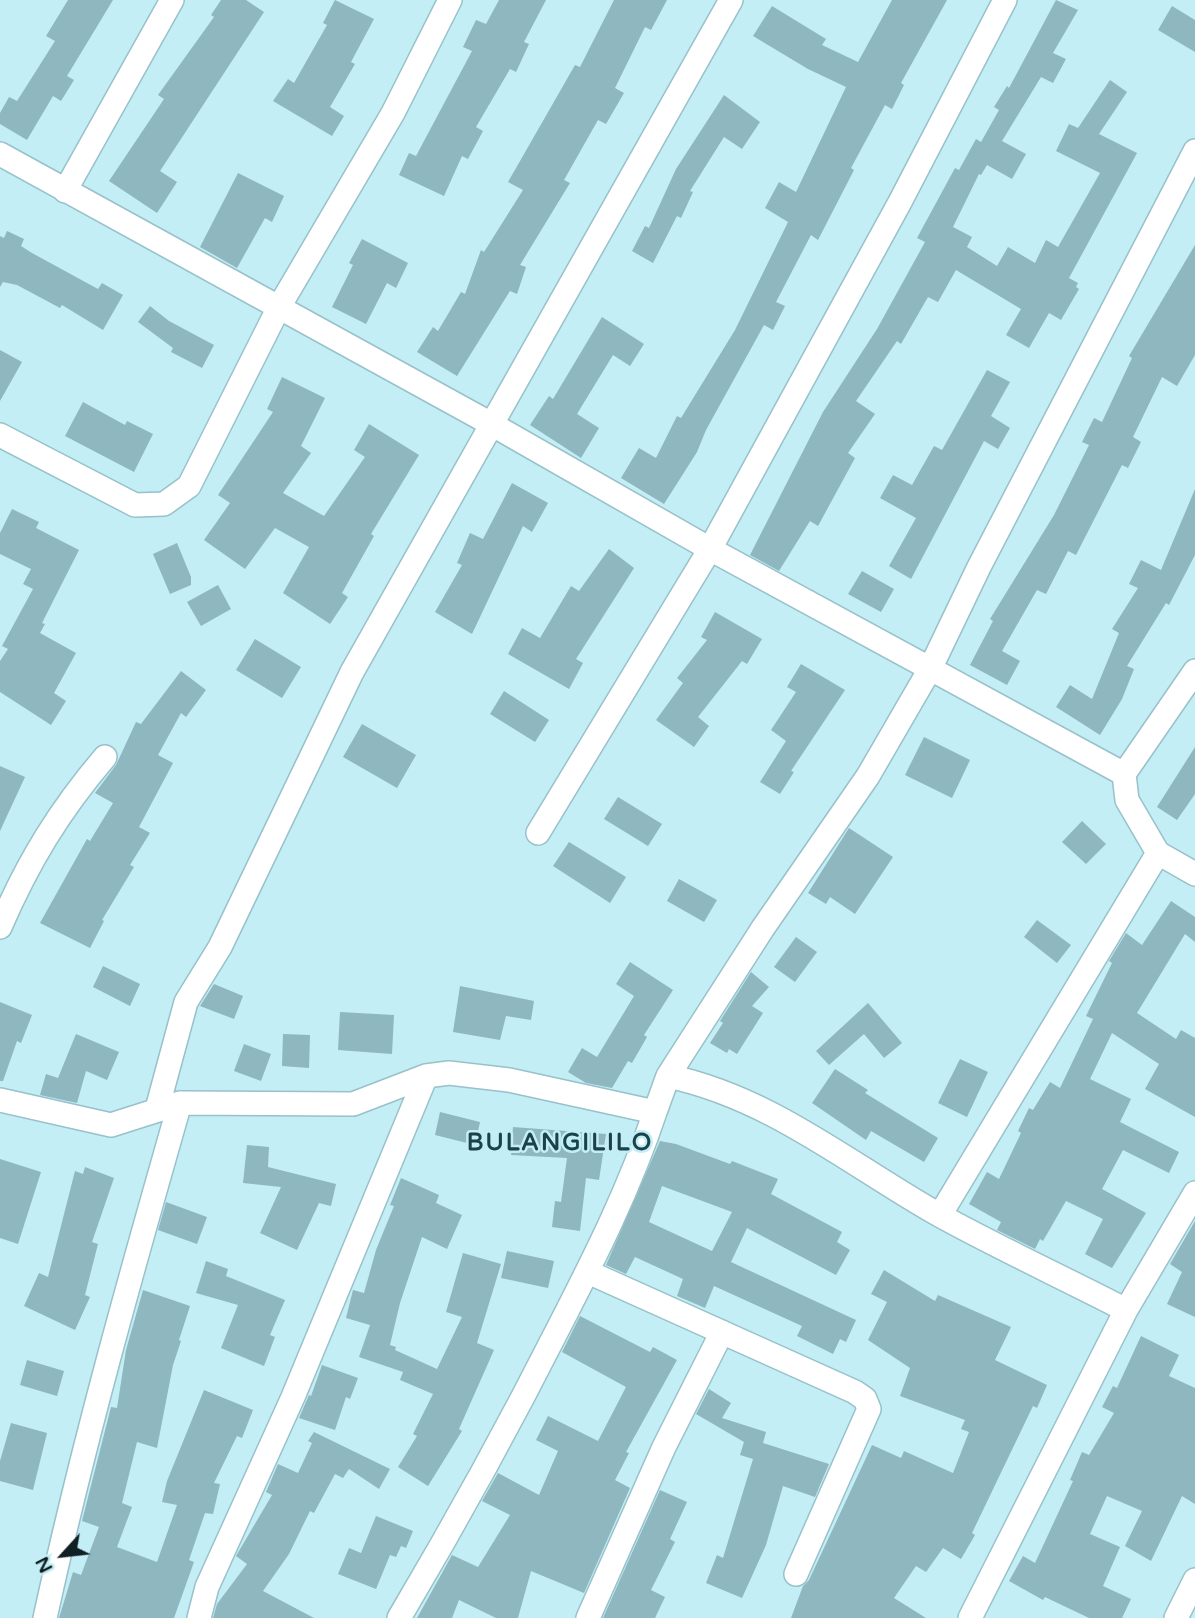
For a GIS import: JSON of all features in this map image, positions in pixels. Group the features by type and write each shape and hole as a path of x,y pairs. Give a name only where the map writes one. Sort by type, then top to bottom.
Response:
{"street":[{"path":"65,191 172,0"},
{"path":"0,435 135,505 164,504 189,486 279,307 393,113 450,0"},
{"path":"156,1109 186,1002 220,947 352,672 731,0"},
{"path":"538,832 710,550 900,202 1005,0"},
{"path":"399,1618 523,1400 588,1272 623,1201 668,1076 763,928 868,776 930,669 985,555 1195,151"},
{"path":"0,154 493,425 710,550 1124,774"},
{"path":"1195,671 1124,774 1127,800 1158,853 1195,874"},
{"path":"0,927 39,845 72,797 105,757"},
{"path":"940,1215 1158,853"},
{"path":"0,1100 111,1125 129,1122 156,1109 180,1103 353,1104 426,1076 449,1073 509,1080 655,1112"},
{"path":"199,1618 207,1587 293,1397 426,1076"},
{"path":"668,1076 724,1091 781,1116 940,1215 1126,1310"},
{"path":"45,1618 74,1485 109,1351 180,1103"},
{"path":"970,1618 1126,1310 1195,1193"},
{"path":"588,1272 855,1392 864,1399 869,1409 796,1574"},
{"path":"588,1618 664,1447 722,1332"},
{"path":"1176,1618 1195,1580"}],"building":[{"path":"68,0 113,0 67,76 74,80 61,101 53,96 27,140 0,124 0,113 9,97 17,101 55,41 46,36"},
{"path":"221,0 246,0 264,12 160,171 177,182 157,213 109,181 164,99 158,95 214,17 211,15"},
{"path":"335,0 374,19 351,62 355,64 330,107 344,116 332,136 273,101 288,79 294,83 327,25 323,23"},
{"path":"499,0 546,0 524,42 529,44 516,72 510,69 476,127 483,131 468,159 462,156 444,196 399,175 409,153 416,156 472,51 463,47 476,20 486,24"},
{"path":"614,0 667,0 651,30 645,27 615,88 624,93 606,124 598,120 564,180 570,183 520,265 526,267 517,294 510,291 457,376 417,352 433,327 438,331 461,292 465,294 481,250 484,252 523,190 508,182 575,65 580,67"},
{"path":"892,0 947,0 901,83 904,85 892,109 885,105 851,168 854,170 818,240 811,235 776,302 785,306 773,330 764,325 706,430 697,452 664,504 621,478 639,448 656,458 677,416 681,418 735,330 788,222 765,208 779,182 796,192 846,87 808,69 753,36 772,6 826,39 822,45 858,62"},
{"path":"1056,0 1078,10 1053,53 1066,59 1053,83 1041,77 1002,141 1026,154 1012,179 987,165 981,175 979,174 953,227 972,237 967,247 997,266 1008,247 1035,263 1046,240 1058,247 1100,173 1056,151 1069,124 1078,128 1110,80 1127,92 1099,134 1137,153 1069,278 1078,283 1076,287 1079,289 1061,320 1049,313 1029,348 1006,335 1021,309 956,270 938,302 928,297 901,344 897,341 856,401 875,414 848,453 855,458 818,526 810,521 779,571 750,555 823,412 877,329 925,242 917,238 955,168 959,170 976,139 981,142 999,110 994,107 1007,86 1009,88"},
{"path":"1172,6 1195,20 1195,52 1158,30"},
{"path":"724,95 760,122 742,149 724,137 690,191 693,192 681,218 677,216 653,263 632,251 645,226 649,228 676,169"},
{"path":"238,173 284,196 272,222 265,218 237,268 200,247"},
{"path":"7,231 24,239 21,246 32,253 98,289 102,283 123,295 103,330 62,305 60,308 17,285 3,282 0,287 0,236 4,238"},
{"path":"362,239 408,263 396,288 387,283 366,324 332,307 353,265 349,263"},
{"path":"1195,245 1195,355 1177,386 1162,377 1133,437 1141,442 1128,468 1122,465 1076,555 1068,551 1046,594 1037,590 1002,651 1020,661 1007,685 970,665 993,621 990,619 1054,515 1089,445 1082,442 1094,418 1102,422 1132,358 1129,356"},
{"path":"150,306 169,321 214,345 202,368 171,352 173,348 138,322"},
{"path":"602,317 644,344 630,366 613,355 577,414 599,428 581,458 530,425 549,396 553,399"},
{"path":"0,350 22,362 0,401"},
{"path":"987,370 1010,382 991,416 1010,428 998,449 984,441 911,579 889,566 916,518 880,498 893,475 912,485 934,446 942,450"},
{"path":"282,377 325,398 301,446 311,453 283,493 324,516 365,457 354,450 369,424 419,455 371,534 374,536 342,593 348,597 330,624 283,593 309,547 275,528 245,569 204,540 230,503 218,495 273,412 267,409"},
{"path":"83,402 125,425 127,421 153,434 134,472 65,436"},
{"path":"512,483 548,503 532,532 523,526 472,634 435,612 462,565 457,563 470,533 483,539"},
{"path":"1195,489 1195,555 1169,605 1166,603 1127,666 1134,669 1122,699 1100,735 1056,707 1070,685 1092,699 1119,633 1112,629 1138,588 1129,584 1141,560 1161,570"},
{"path":"12,509 39,522 36,528 79,550 42,623 45,624 40,633 76,653 54,693 66,701 51,725 0,692 0,661 8,649 2,646 33,589 23,584 31,569 0,554 0,533"},
{"path":"177,543 191,577 191,585 170,594 153,554"},
{"path":"609,549 634,568 576,659 583,663 569,689 508,654 522,628 540,638 571,586 579,591"},
{"path":"862,571 894,589 881,612 848,594"},
{"path":"218,585 231,609 201,626 187,602"},
{"path":"715,612 762,639 747,664 742,661 698,717 709,726 694,747 656,720 683,683 677,678 707,640 701,637"},
{"path":"255,639 301,667 282,698 236,670"},
{"path":"801,664 845,690 791,771 794,772 780,794 760,782 786,741 771,730 796,692 787,687"},
{"path":"181,671 206,690 186,717 181,713 158,755 173,763 139,827 150,833 130,865 134,867 102,920 104,921 90,948 40,923 87,839 90,841 113,803 95,793 116,765 136,722 141,724"},
{"path":"504,691 549,720 535,742 490,714"},
{"path":"362,724 416,755 397,788 343,757"},
{"path":"924,737 970,760 952,798 905,775"},
{"path":"1195,747 1195,794 1177,820 1157,807"},
{"path":"0,766 25,777 0,831"},
{"path":"618,797 662,824 648,846 604,819"},
{"path":"1082,821 1106,844 1086,864 1062,842"},
{"path":"849,828 893,857 855,914 830,897 826,904 808,893"},
{"path":"569,842 626,877 610,903 553,866"},
{"path":"679,879 717,900 704,922 667,901"},
{"path":"1171,901 1195,917 1195,942 1185,934 1137,1013 1176,1039 1181,1030 1195,1038 1195,1117 1145,1089 1159,1064 1112,1033 1090,1079 1131,1099 1120,1122 1179,1152 1169,1173 1123,1150 1102,1189 1146,1213 1112,1268 1085,1254 1103,1219 1066,1201 1043,1241 1040,1239 1035,1249 997,1230 1001,1222 969,1204 987,1172 999,1179 1021,1133 1018,1131 1029,1108 1033,1110 1050,1082 1060,1088 1093,1019 1086,1016 1112,963 1109,961 1126,933 1142,945"},
{"path":"1037,920 1071,945 1057,963 1024,937"},
{"path":"796,937 817,952 795,982 774,967"},
{"path":"630,962 673,990 644,1035 647,1037 632,1063 628,1061 612,1088 586,1083 568,1072 582,1048 597,1057 634,996 616,984"},
{"path":"103,966 140,984 130,1006 93,987"},
{"path":"751,972 769,987 752,1006 763,1013 737,1054 729,1049 727,1053 710,1043 723,1023 720,1021"},
{"path":"214,984 243,996 234,1019 200,1006"},
{"path":"460,986 534,1001 531,1020 506,1016 500,1040 453,1032"},
{"path":"0,1002 32,1015 21,1043 17,1041 3,1081 0,1081"},
{"path":"868,1003 902,1043 884,1058 864,1034 829,1065 816,1051"},
{"path":"340,1012 394,1015 392,1054 338,1050"},
{"path":"76,1034 119,1052 107,1080 86,1071 77,1103 40,1095 46,1074 58,1078"},
{"path":"283,1034 310,1035 309,1068 282,1066"},
{"path":"244,1044 271,1054 261,1081 234,1071"},
{"path":"960,1059 988,1072 967,1117 938,1103"},
{"path":"835,1069 868,1090 865,1093 938,1138 924,1162 871,1131 866,1140 812,1103"},
{"path":"440,1112 480,1122 475,1145 435,1135"},
{"path":"513,1127 606,1134 599,1180 586,1178 580,1231 552,1227 555,1201 561,1202 567,1158 511,1155"},
{"path":"660,1141 676,1144 778,1179 771,1194 842,1232 837,1242 850,1250 836,1275 747,1228 731,1262 856,1320 846,1342 840,1339 833,1354 797,1336 802,1326 714,1286 705,1308 677,1296 683,1279 635,1257 626,1274 606,1265","holes":["662,1186 732,1212 712,1251 649,1222"]},
{"path":"247,1145 269,1147 268,1167 336,1184 331,1206 319,1203 297,1250 260,1233 281,1187 243,1183"},
{"path":"0,1159 41,1172 18,1244 0,1238"},
{"path":"85,1167 114,1178 92,1242 98,1244 85,1295 90,1297 75,1330 24,1306 39,1273 48,1277 75,1171 83,1174"},
{"path":"401,1178 439,1195 436,1203 462,1215 447,1249 422,1237 400,1303 390,1345 396,1347 395,1350 437,1369 462,1317 446,1312 463,1253 501,1264 477,1343 494,1350 459,1429 462,1431 428,1486 398,1467 417,1436 413,1434 433,1394 400,1380 403,1372 359,1357 370,1325 346,1318 353,1290 364,1293 376,1250 394,1206 390,1205"},
{"path":"166,1202 207,1217 197,1244 158,1230"},
{"path":"1195,1221 1195,1317 1167,1304 1182,1272 1170,1264"},
{"path":"507,1251 554,1261 548,1288 501,1278"},
{"path":"206,1261 228,1269 226,1276 285,1300 270,1335 275,1337 264,1366 221,1348 238,1305 196,1293"},
{"path":"884,1270 935,1301 938,1295 1011,1327 995,1360 1047,1385 1037,1408 1033,1406 972,1533 975,1535 961,1559 943,1548 926,1572 916,1566 894,1598 926,1618 791,1618 803,1586 809,1580 872,1445 901,1458 904,1451 953,1473 969,1432 961,1429 965,1420 900,1396 910,1368 868,1340 887,1302 871,1294"},
{"path":"143,1290 190,1306 173,1365 157,1448 137,1442 122,1503 132,1507 117,1547 157,1562 177,1505 162,1502 167,1481 204,1390 253,1410 242,1438 237,1436 214,1483 220,1484 213,1514 205,1513 189,1560 194,1562 174,1618 59,1618 73,1572 81,1575 99,1527 82,1521 111,1407 117,1408 126,1350"},
{"path":"580,1316 650,1352 653,1347 677,1360 626,1452 629,1453 615,1480 630,1488 584,1593 531,1571 518,1618 496,1618 459,1600 452,1618 417,1618 452,1555 478,1567 510,1515 482,1501 498,1473 539,1495 558,1451 536,1440 548,1416 598,1441 626,1387 562,1352"},
{"path":"1141,1336 1179,1355 1169,1376 1195,1388 1195,1504 1182,1496 1151,1561 1125,1546 1142,1511 1107,1496 1090,1534 1120,1547 1103,1586 1131,1599 1122,1618 1089,1618 1045,1597 1043,1600 1009,1581 1023,1556 1035,1563 1073,1481 1070,1480 1082,1452 1089,1455 1114,1413 1102,1407 1113,1386 1117,1388"},
{"path":"27,1360 64,1371 57,1396 20,1385"},
{"path":"322,1365 358,1378 350,1399 346,1397 335,1430 299,1418 309,1395 311,1396"},
{"path":"709,1389 731,1403 722,1418 766,1432 763,1443 829,1464 815,1497 783,1486 766,1545 742,1598 706,1583 717,1555 723,1558 753,1459 740,1455 744,1442 696,1414"},
{"path":"11,1423 47,1433 33,1490 0,1481 0,1461"},
{"path":"314,1432 390,1469 379,1489 349,1469 343,1478 335,1474 314,1513 310,1511 289,1554 263,1591 314,1618 213,1618 217,1604 247,1564 236,1556 272,1495 266,1492 278,1464 298,1473 312,1443 308,1441"},
{"path":"660,1490 687,1502 670,1539 675,1542 651,1590 665,1597 655,1618 603,1618"},
{"path":"376,1516 413,1531 406,1548 401,1546 396,1557 390,1555 376,1589 338,1574 349,1548 361,1553"}],"district":[{"name":"BULANGILILO","path":"560,1144"}]}
